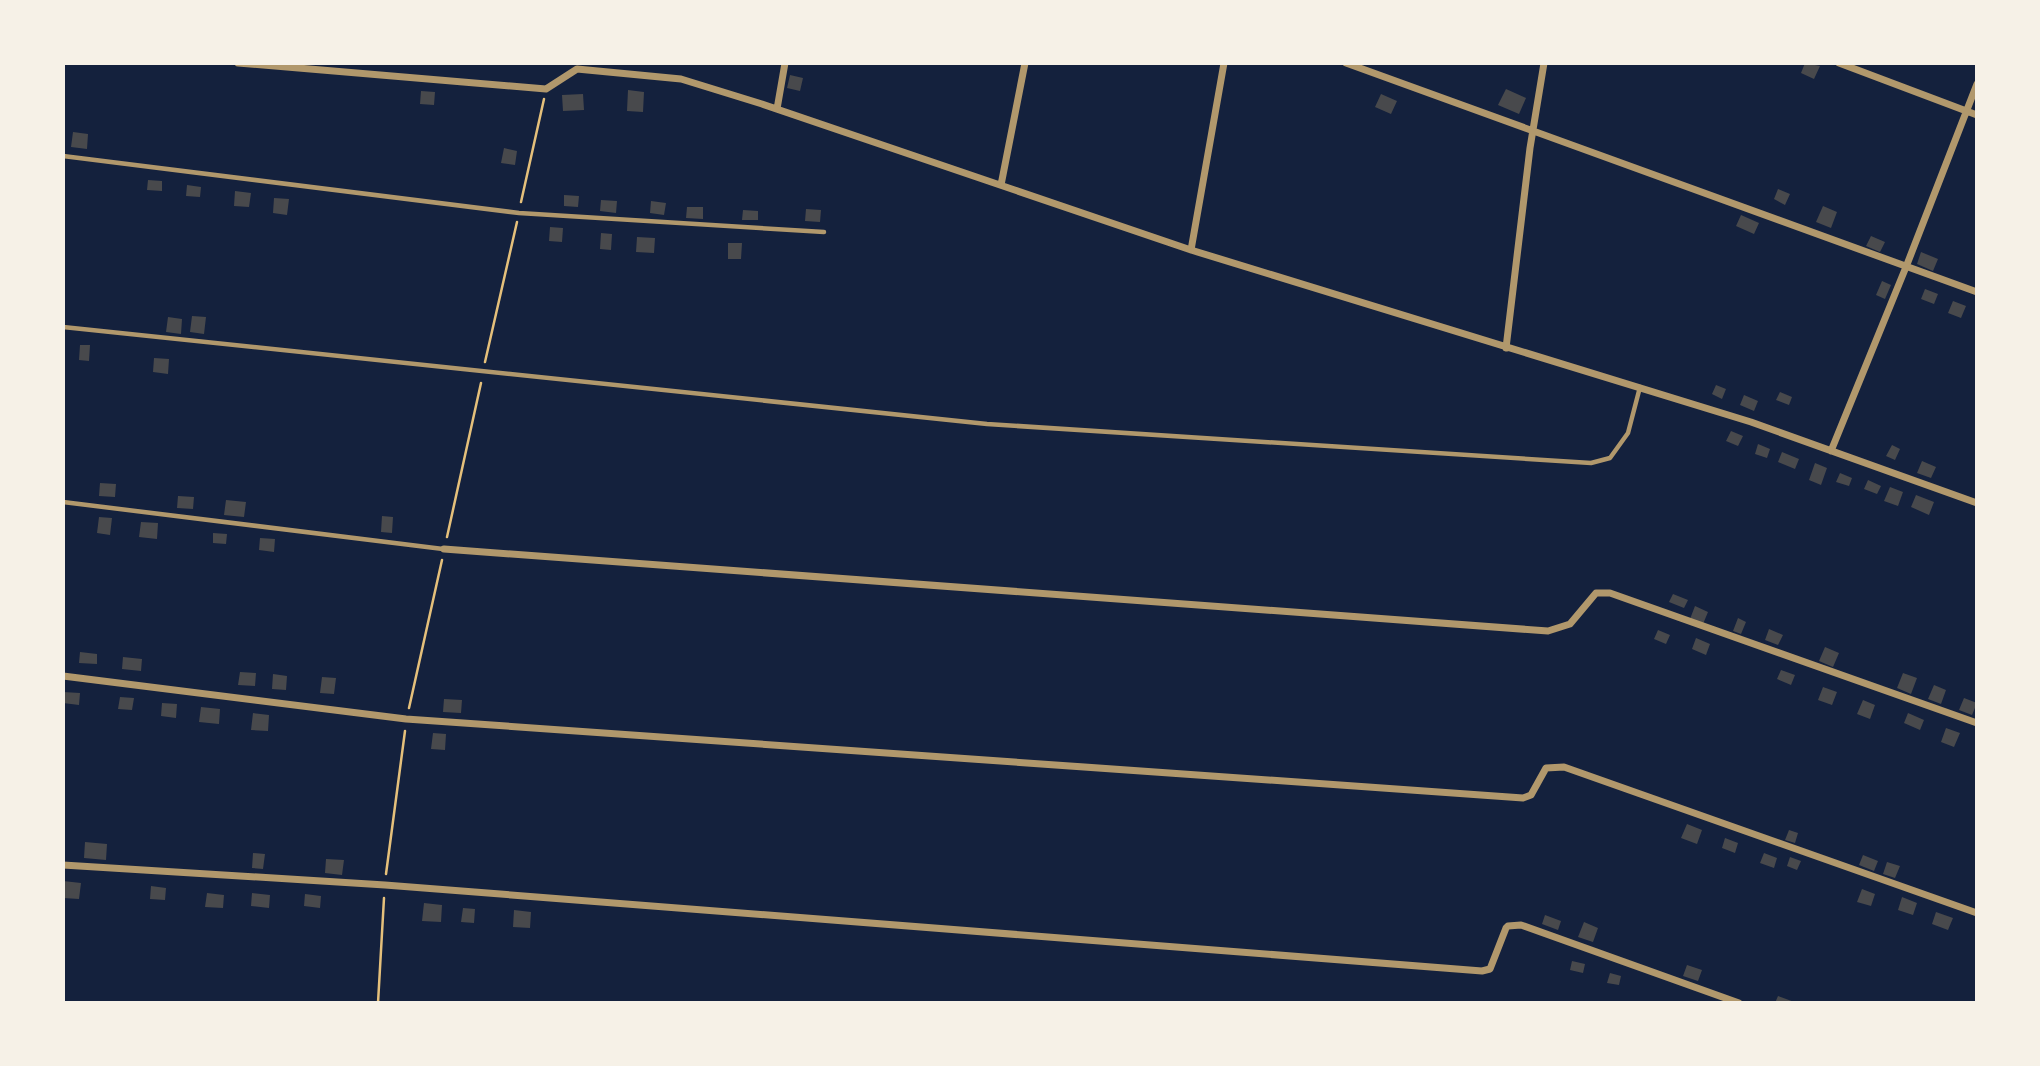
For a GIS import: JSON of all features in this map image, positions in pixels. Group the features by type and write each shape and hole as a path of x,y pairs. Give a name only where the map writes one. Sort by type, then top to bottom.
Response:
{"street":[{"path":"238,63 546,89 579,66 681,79 1191,250 1640,387 1977,503"},
{"path":"777,109 785,63"},
{"path":"1001,185 1025,63"},
{"path":"1191,250 1224,63"},
{"path":"1346,63 1977,292"},
{"path":"1506,348 1544,63"},
{"path":"1839,63 1977,115"},
{"path":"1831,451 1977,84"},
{"path":"444,549 1548,631 1570,624 1596,593 1610,593 1977,723"},
{"path":"63,676 406,719 1523,798 1531,795 1546,768 1564,767 1977,913"},
{"path":"63,865 385,885 1482,971 1490,969 1508,926 1521,925 1739,1003"}],"lane":[{"path":"63,156 519,213 824,232"},
{"path":"63,327 987,424 1591,463 1610,458 1628,433 1640,387"},
{"path":"63,502 444,549"}],"building":[{"path":"1805,63 1820,66 1814,79 1801,73"},
{"path":"790,75 803,78 800,91 787,88"},
{"path":"1506,89 1526,98 1519,114 1498,105"},
{"path":"628,90 644,92 643,112 627,111"},
{"path":"421,91 435,92 434,105 420,104"},
{"path":"583,94 584,110 563,111 562,95"},
{"path":"1381,94 1397,101 1391,114 1375,107"},
{"path":"73,132 88,134 87,149 71,147"},
{"path":"504,148 517,151 515,165 501,163"},
{"path":"148,180 162,181 162,191 147,190"},
{"path":"187,185 201,187 200,197 186,196"},
{"path":"1778,189 1790,194 1785,205 1774,199"},
{"path":"235,191 251,193 249,207 234,206"},
{"path":"564,195 579,196 578,207 564,206"},
{"path":"274,198 289,199 287,215 273,213"},
{"path":"601,200 617,201 616,213 600,211"},
{"path":"651,201 666,203 664,215 650,213"},
{"path":"1823,206 1837,212 1831,228 1816,222"},
{"path":"687,207 703,207 703,219 686,218"},
{"path":"806,209 821,210 820,222 805,221"},
{"path":"743,210 758,211 758,220 742,220"},
{"path":"1741,215 1759,223 1754,234 1736,226"},
{"path":"550,227 563,228 562,242 549,241"},
{"path":"601,233 612,234 611,250 600,249"},
{"path":"1871,236 1885,242 1880,252 1866,246"},
{"path":"637,237 655,238 654,253 636,252"},
{"path":"728,243 742,243 741,259 728,259"},
{"path":"1921,252 1938,259 1933,271 1917,264"},
{"path":"1882,281 1891,285 1885,299 1876,295"},
{"path":"1925,289 1938,294 1934,304 1921,299"},
{"path":"1953,301 1966,306 1961,318 1948,313"},
{"path":"192,316 206,317 204,334 190,332"},
{"path":"168,317 182,319 181,334 166,332"},
{"path":"80,345 90,345 89,361 79,360"},
{"path":"154,358 169,359 168,374 153,372"},
{"path":"1716,385 1726,389 1722,399 1712,394"},
{"path":"1780,392 1792,397 1789,405 1776,400"},
{"path":"1744,395 1758,401 1754,411 1740,405"},
{"path":"1731,431 1743,436 1738,446 1726,441"},
{"path":"1758,444 1770,449 1767,458 1755,454"},
{"path":"1892,445 1900,449 1895,460 1886,456"},
{"path":"1782,452 1799,459 1795,469 1778,462"},
{"path":"1922,461 1936,467 1931,478 1917,473"},
{"path":"1815,463 1827,468 1821,485 1809,480"},
{"path":"1840,473 1852,478 1849,486 1836,482"},
{"path":"1868,480 1881,486 1877,494 1864,489"},
{"path":"100,483 116,484 115,497 99,496"},
{"path":"1890,487 1903,492 1898,506 1884,501"},
{"path":"1916,495 1934,502 1929,515 1911,507"},
{"path":"178,496 194,497 193,509 177,508"},
{"path":"226,500 246,502 244,517 224,515"},
{"path":"382,516 393,517 392,533 381,532"},
{"path":"99,517 112,518 110,535 97,533"},
{"path":"141,522 158,523 157,539 139,537"},
{"path":"213,533 227,534 226,544 213,543"},
{"path":"260,538 275,539 274,552 259,550"},
{"path":"1673,594 1688,600 1684,608 1669,602"},
{"path":"1695,606 1708,612 1703,624 1690,619"},
{"path":"1738,618 1746,622 1741,634 1733,631"},
{"path":"1769,629 1783,635 1778,645 1765,640"},
{"path":"1658,630 1670,635 1666,644 1654,639"},
{"path":"1696,638 1710,644 1706,655 1692,649"},
{"path":"1825,647 1839,653 1833,667 1819,661"},
{"path":"80,652 97,654 97,664 79,663"},
{"path":"123,657 142,659 141,671 122,669"},
{"path":"1781,670 1795,675 1791,685 1777,679"},
{"path":"240,672 256,673 255,686 238,685"},
{"path":"1903,673 1917,678 1911,694 1897,688"},
{"path":"273,674 287,676 286,690 272,689"},
{"path":"322,677 336,678 334,694 320,693"},
{"path":"1934,685 1946,690 1941,704 1928,699"},
{"path":"1823,687 1837,692 1832,705 1818,700"},
{"path":"63,692 80,693 79,705 63,703"},
{"path":"120,697 134,698 132,710 118,709"},
{"path":"1964,698 1977,703 1972,715 1959,710"},
{"path":"444,699 462,700 461,713 443,712"},
{"path":"1863,700 1875,705 1870,719 1857,714"},
{"path":"162,703 177,704 176,718 161,716"},
{"path":"201,707 220,709 219,724 199,722"},
{"path":"253,713 269,715 268,731 251,730"},
{"path":"1908,713 1924,720 1920,730 1904,723"},
{"path":"1946,728 1960,733 1954,747 1941,742"},
{"path":"433,733 446,734 445,750 431,749"},
{"path":"1687,824 1702,830 1697,844 1681,838"},
{"path":"1789,830 1798,833 1795,843 1785,840"},
{"path":"1725,838 1738,843 1735,853 1722,848"},
{"path":"85,842 107,844 106,860 84,858"},
{"path":"253,853 265,854 263,869 252,868"},
{"path":"1764,853 1777,858 1774,868 1760,863"},
{"path":"1863,855 1878,861 1874,871 1859,865"},
{"path":"1790,857 1801,861 1797,870 1787,866"},
{"path":"326,859 344,860 342,875 325,873"},
{"path":"1887,862 1900,866 1895,878 1883,874"},
{"path":"63,881 81,883 79,899 63,898"},
{"path":"151,886 166,888 165,900 150,899"},
{"path":"1862,889 1875,894 1871,906 1857,902"},
{"path":"207,893 224,895 223,908 205,907"},
{"path":"252,893 270,895 269,908 251,906"},
{"path":"305,894 321,896 320,908 304,906"},
{"path":"1902,897 1917,903 1913,915 1898,910"},
{"path":"424,903 442,905 441,922 422,921"},
{"path":"463,908 475,909 474,923 461,922"},
{"path":"514,910 531,912 530,928 513,927"},
{"path":"1936,912 1953,918 1948,930 1932,924"},
{"path":"1545,915 1561,921 1558,930 1542,924"},
{"path":"1584,922 1598,928 1593,942 1578,937"},
{"path":"1572,961 1585,964 1583,973 1570,970"},
{"path":"1687,965 1702,970 1698,981 1683,976"},
{"path":"1610,973 1621,976 1619,985 1607,983"},
{"path":"1778,996 1797,1003 1775,1003"}]}
